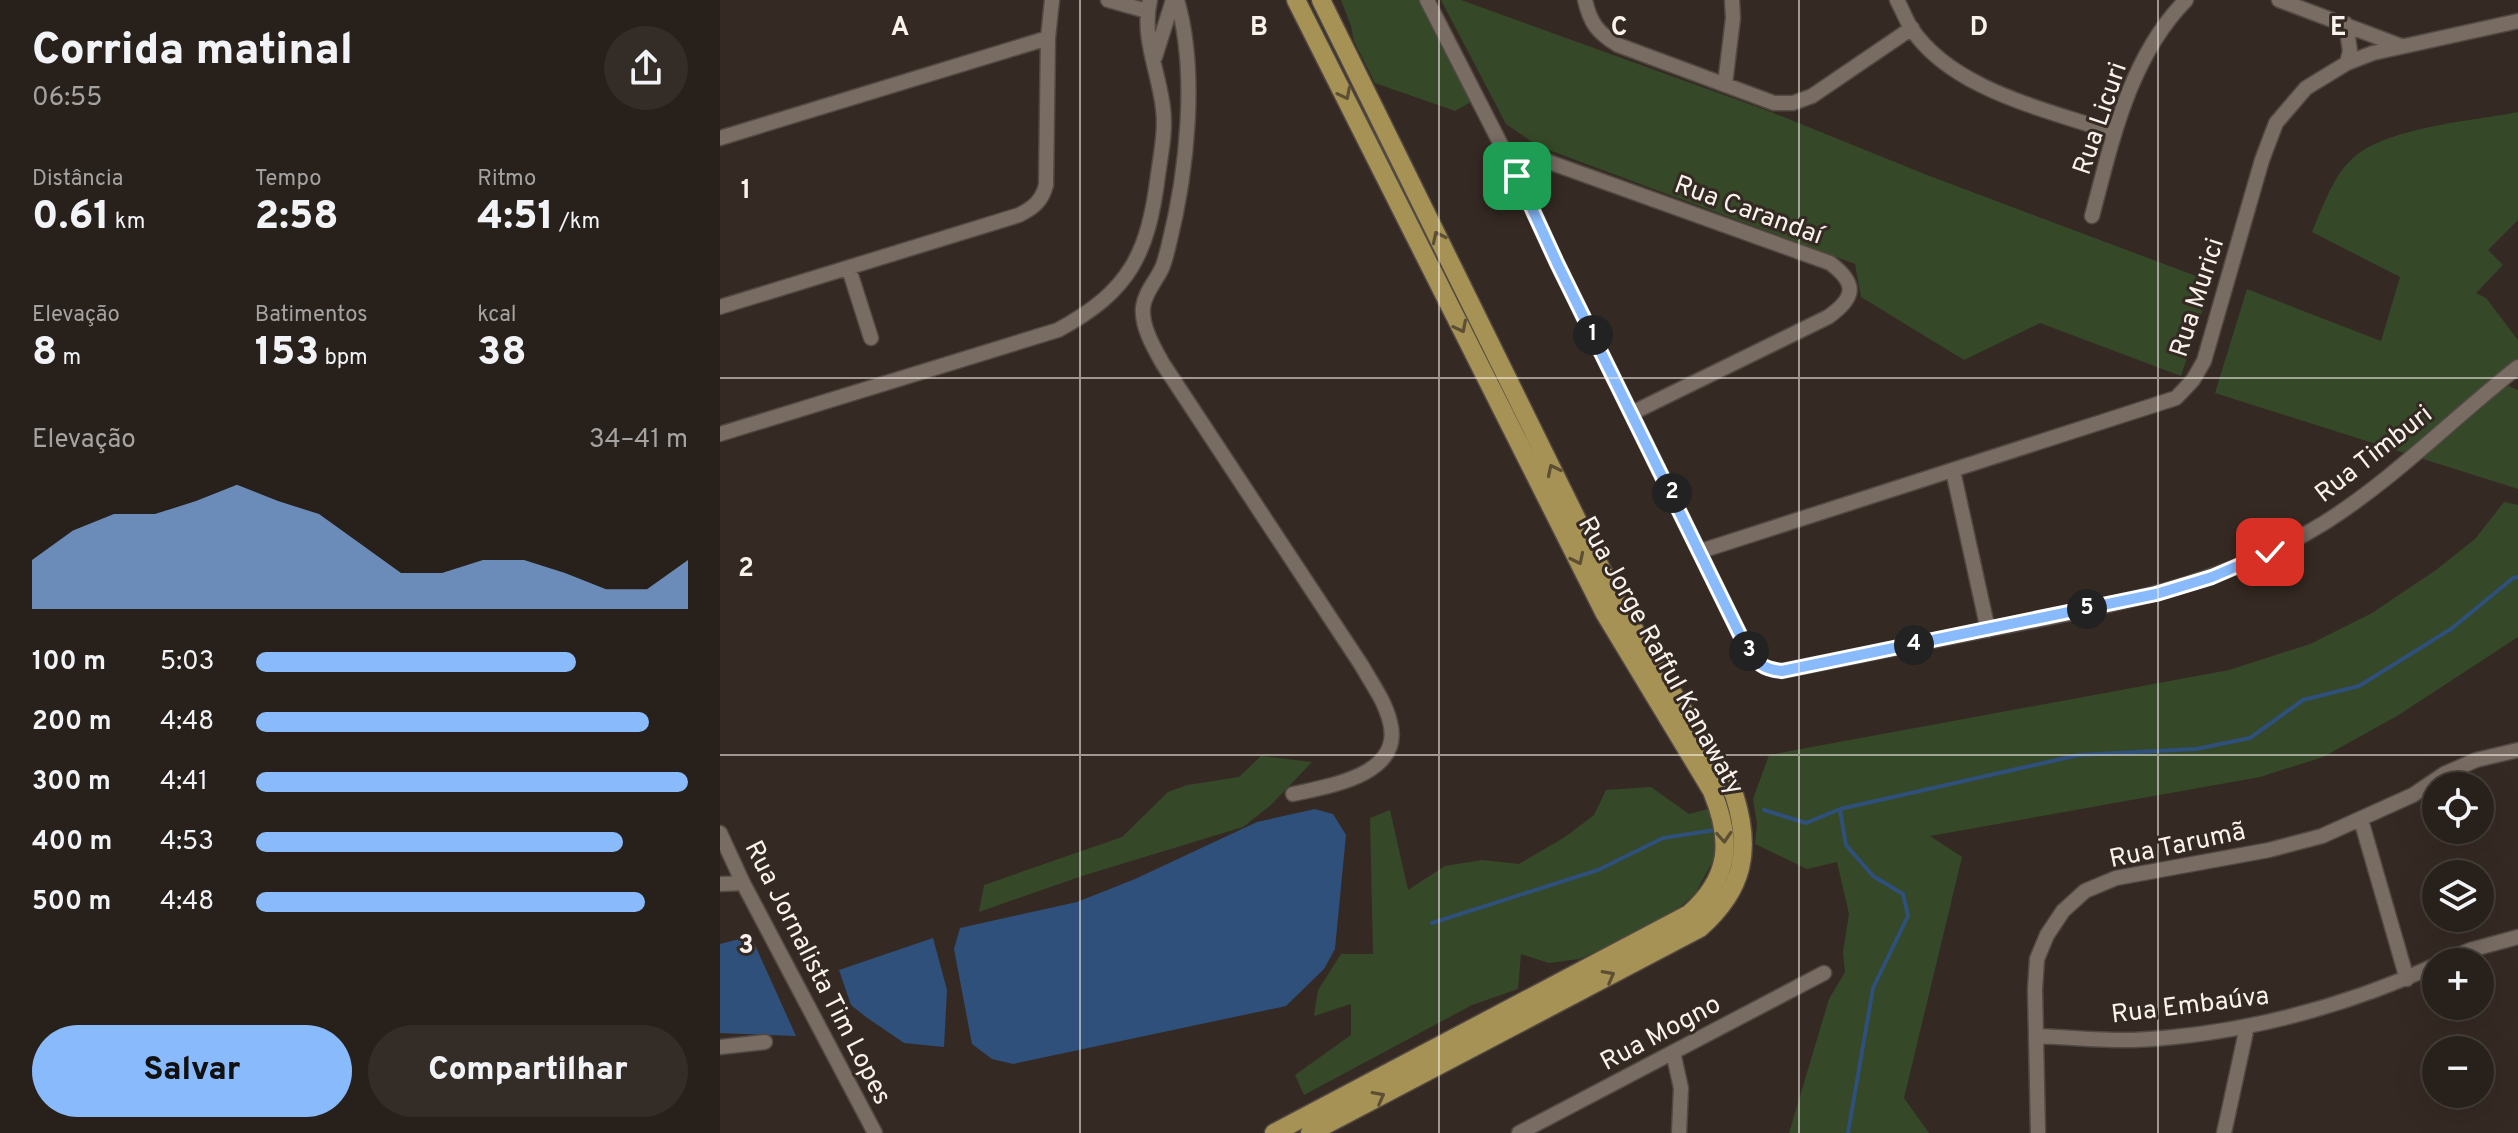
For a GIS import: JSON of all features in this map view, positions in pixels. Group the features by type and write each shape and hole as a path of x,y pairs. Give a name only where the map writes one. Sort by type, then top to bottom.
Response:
{"main road":[{"name":"Rua Jorge Rafful Kanawaty","path":"1274,1133 1689,914 1704,902 1717,883 1724,864 1725,837 1721,813 1712,791 1604,612 1296,0"},
{"name":"Rua Jorge Rafful Kanawaty","path":"1310,1133 1700,928 1717,913 1731,893 1740,871 1744,844 1741,816 1734,794 1618,603 1321,0"},
{"path":"1326,57 1345,48"}],"street":[{"path":"720,307 849,269 1033,208 1043,196 1046,185 1048,38 1052,0"},
{"path":"720,434 1058,330 1099,304 1124,279 1141,252 1153,220 1164,134 1163,108 1153,65 1149,5 1108,0"},
{"path":"1153,65 1175,0"},
{"path":"1175,0 1184,36 1188,127 1169,243 1162,267 1146,295 1144,321 1151,343 1163,364 1362,666 1383,701 1391,723 1392,741 1373,767 1341,783 1293,794"},
{"name":"Rua Timburi","path":"1427,0 1517,176 1746,647 1765,670 1782,671 1988,630 2156,594 2212,577 2270,552 2323,523 2377,486 2518,367"},
{"path":"1585,0 1589,18 1601,35 1618,45 1774,103 1793,103 1812,96 1912,28"},
{"path":"1725,84 1733,18 1732,0"},
{"path":"1897,0 1912,28 1932,52 1955,71 1990,89 2114,133"},
{"name":"Rua Licuri","path":"2092,216 2128,92 2148,52 2186,0"},
{"path":"2279,0 2401,46"},
{"name":"Rua Murici","path":"1701,551 2176,398 2193,380 2204,361 2262,160 2276,123 2306,88 2347,63 2401,46 2518,21"},
{"path":"2346,24 2350,51 2347,63"},
{"path":"720,138 1048,38"},
{"name":"Rua Carandaí","path":"1517,176 1537,161 1546,161 1830,263 1850,283 1850,297 1828,317 1632,413"},
{"path":"849,269 871,338"},
{"path":"1953,471 1988,630"},
{"name":"Rua Tarumã","path":"2038,1133 2037,959 2047,935 2063,911 2085,891 2116,878 2282,847 2322,836 2413,795 2444,774 2476,760 2518,750"},
{"path":"2361,820 2407,979"},
{"name":"Rua Jornalista Tim Lopes","path":"720,833 743,883 875,1133"},
{"path":"720,884 743,883"},
{"path":"2477,948 2518,937"},
{"name":"Rua Embaúva","path":"2036,1036 2134,1040 2247,1027 2345,1002 2422,972"},
{"name":"Rua Mogno","path":"1519,1133 1824,973"},
{"path":"2224,1133 2247,1027"},
{"path":"720,1047 765,1042"},
{"path":"1673,1052 1681,1088 1679,1133"}],"green space":[{"path":"1341,0 1420,0 1471,102 1455,111 1375,83 1354,41"},
{"path":"1441,0 1461,0 1771,112 1927,175 2212,282 2181,376 2040,323 1964,360 1861,297 1855,264 1538,146 1506,124"},
{"path":"2518,112 2518,220 2488,250 2503,265 2476,293 2486,298 2518,340 2518,367 2499,382 2518,390 2518,489 2215,393 2247,289 2381,341 2400,277 2312,232 2334,183 2353,158 2368,147 2408,132"},
{"path":"2504,502 2518,505 2518,637 2397,716 2323,757 2260,777 1930,836 1962,857 1904,1098 1929,1133 1789,1133 1829,999 1845,972 1843,952 1849,914 1837,862 1807,869 1755,844 1757,824 1753,799 1769,755 2229,670 2310,644 2372,613 2436,570 2475,539"},
{"path":"1261,756 1312,762 1271,805 1243,827 1082,876 979,912 984,885 1122,837 1168,792 1187,785 1239,777"},
{"path":"1651,787 1689,814 1712,808 1716,855 1695,894 1659,925 1579,959 1549,963 1521,954 1518,989 1472,1005 1304,1095 1295,1075 1351,1035 1351,1004 1314,1016 1318,990 1341,954 1373,954 1370,818 1390,810 1408,890 1445,866 1482,860 1519,864 1565,837 1594,815 1606,790"}],"water":[{"path":"1315,809 1333,814 1346,835 1335,949 1324,969 1286,1006 1013,1064 992,1059 972,1044 954,949 960,928 1077,902 1135,879 1257,822"},
{"path":"751,936 796,1036 720,1033 720,944"},
{"path":"933,938 947,990 944,1047 904,1043 866,1017 851,1005 839,970"}],"waterway":[{"path":"1764,810 1806,823 1840,809 2079,755 2196,749 2250,738 2303,700 2359,686 2451,629 2518,577"},
{"path":"1840,810 1846,845 1873,876 1903,894 1908,916 1873,988 1848,1133"},
{"path":"1432,923 1598,870 1663,838 1715,830"}],"route":[{"path":"1517,176 1746,647 1765,670 1782,671 2156,594 2212,577 2270,552"}]}
